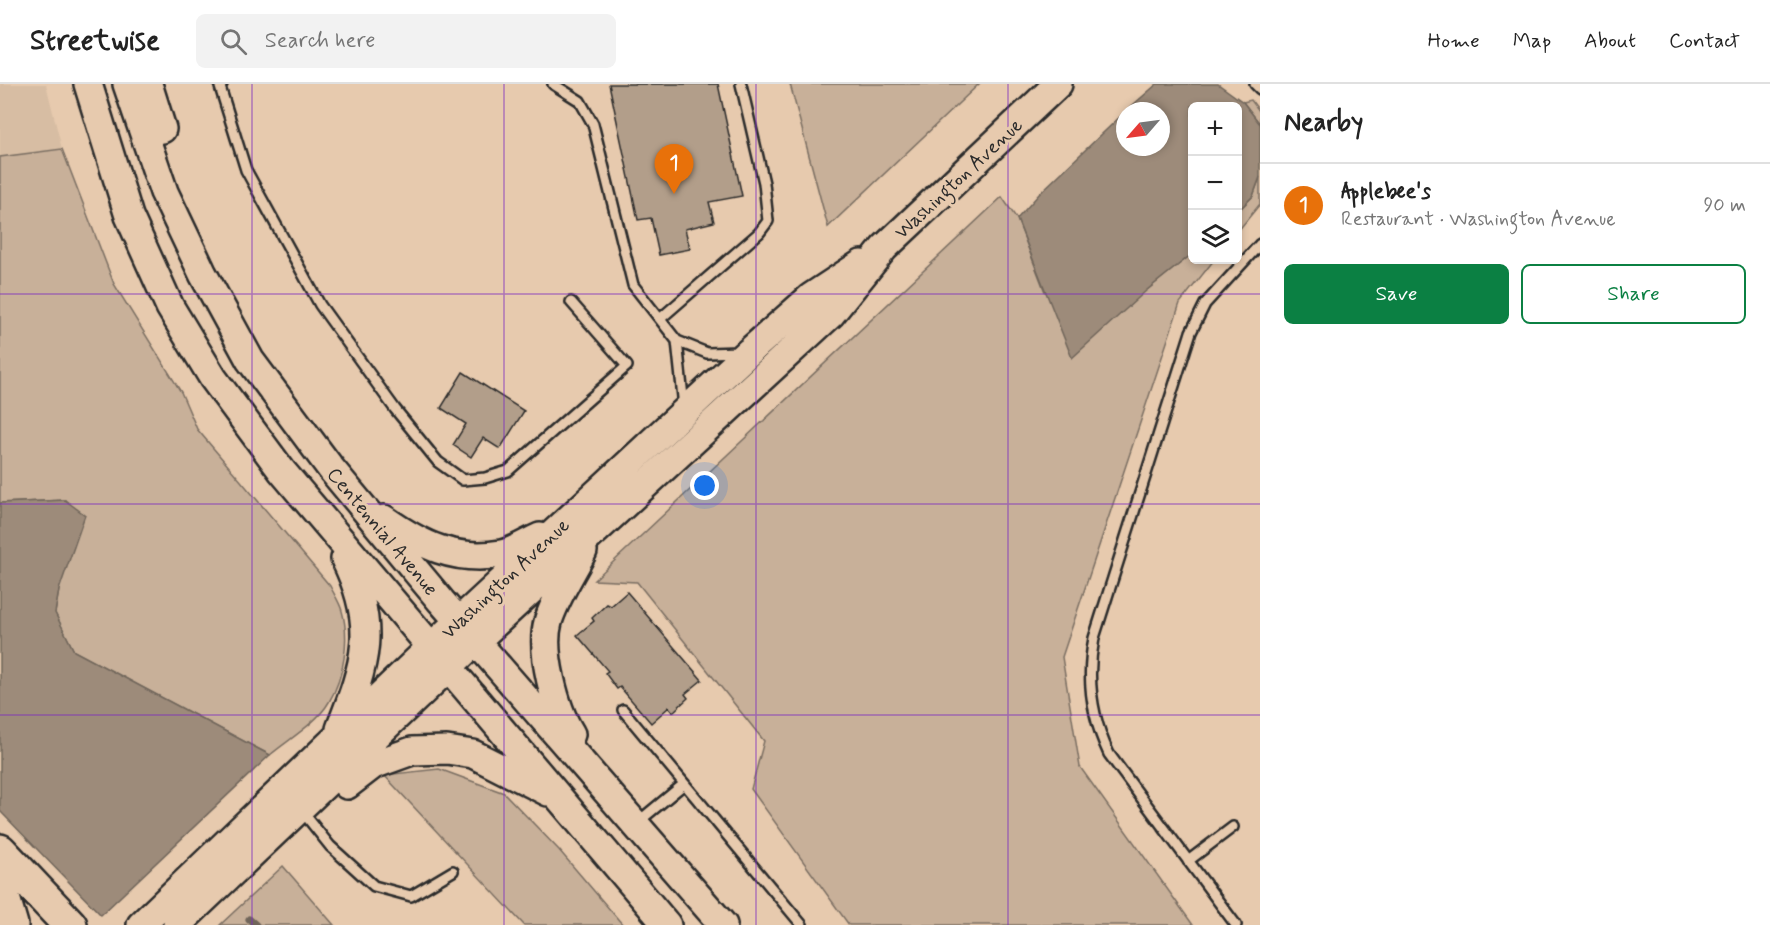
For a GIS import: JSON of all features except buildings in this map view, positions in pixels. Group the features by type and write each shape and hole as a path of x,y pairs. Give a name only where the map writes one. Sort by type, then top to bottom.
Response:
{"highway":[{"path":"0,851 70,925"},
{"path":"0,888 11,925"}],"main road":[{"name":"Centennial Avenue","path":"88,84 129,216 170,307 213,378 282,471 667,925"},
{"name":"Centennial Avenue","path":"127,84 174,215 250,360 354,497 723,925"},
{"path":"148,84 183,196 174,215"},
{"name":"Washington Avenue","path":"141,925 431,647 468,631 591,535 831,314 884,248 1058,84"},
{"name":"Washington Avenue","path":"177,925 255,854 448,667 468,631 560,528 811,297 884,248"},
{"path":"354,497 413,539 450,554 502,554 560,528"},
{"path":"328,526 358,587 366,632 361,676 337,738"},
{"path":"591,535 548,623 548,669 558,712 607,790"},
{"path":"255,854 373,765 412,751 447,750 473,754 558,797"}],"lane":[{"path":"222,84 220,87 246,170 320,305 395,409 438,462 463,480 508,471 627,366 571,302"},
{"path":"553,84 580,101 593,124 633,285 677,341 707,353 750,351"},
{"path":"660,319 759,233 768,221 764,183 741,84"},
{"path":"1255,84 1260,89"},
{"path":"1236,925 1119,769 1102,738 1090,690 1091,653 1191,332 1209,299 1260,243"},
{"path":"677,341 685,413"},
{"path":"623,710 802,925"},
{"path":"636,824 684,784"},
{"path":"306,816 330,846 374,886 411,896 453,871"},
{"path":"1188,861 1233,827"}],"shaded area":[{"path":"0,84 46,84 62,149 0,157"},
{"path":"790,84 979,84 828,227"},
{"path":"1157,84 1218,84 1243,102 1260,124 1260,177 1253,196 1242,207 1242,102 1188,102 1188,257 1147,290 1072,358 1017,219 1040,193 1116,121 1116,156 1170,156 1170,102 1136,102"},
{"path":"1251,100 1260,112 1260,124 1243,102"},
{"path":"62,149 114,284 181,392 197,429 330,586 341,608 345,634 344,658 334,692 324,710 317,717 270,755 74,651 55,613 59,590 65,500 0,503 0,157"},
{"path":"1260,177 1260,204 1242,226 1242,207 1253,196"},
{"path":"1002,197 1017,219 1045,292 1147,290 1188,257 1188,264 1211,264 1180,303 1062,657 1080,767 1193,925 849,925 751,789 764,741 637,582 594,580"},
{"path":"65,500 85,515 59,590 55,613 74,651 270,755 101,915 0,811 0,503"},
{"path":"439,769 504,793 559,850 623,925 524,925 384,775"},
{"path":"283,866 334,925 220,925"}],"waterway":[{"path":"249,919 256,925"}],"place":[{"name":"Applebee's","path":"674,194"}]}
